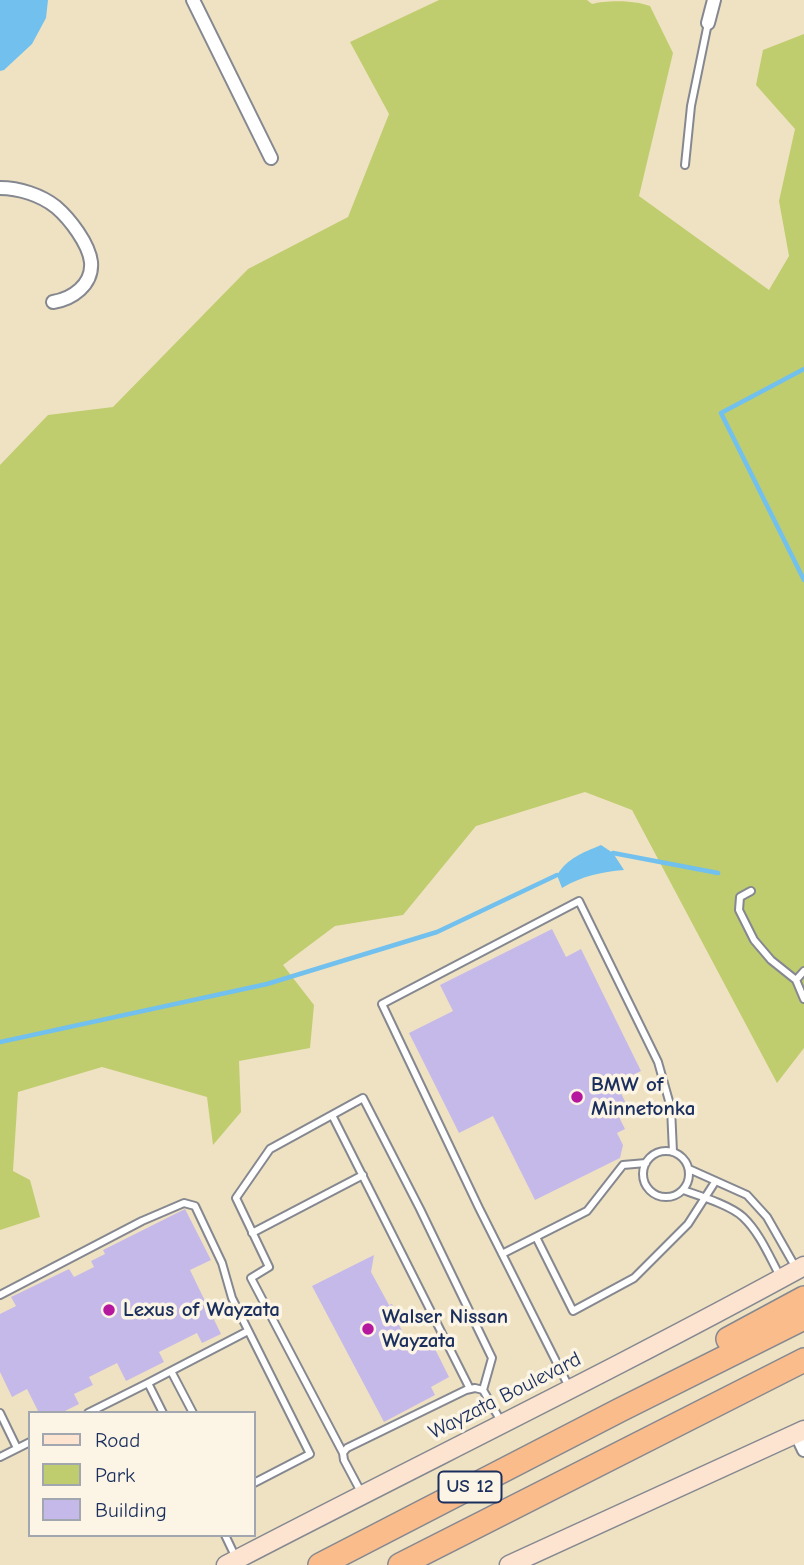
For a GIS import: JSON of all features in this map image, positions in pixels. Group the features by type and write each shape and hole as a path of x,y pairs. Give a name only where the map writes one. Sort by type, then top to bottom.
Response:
{"highway":[{"path":"620,1410 679,1364 804,1298"},
{"name":"US 12","path":"320,1565 804,1318"},
{"name":"US 12","path":"400,1565 804,1360"},
{"path":"658,1434 804,1378"}],"street":[{"path":"193,0 271,158"},
{"path":"708,23 715,0"},
{"path":"0,187 34,194 54,206 71,221 83,241 91,261 89,275 75,295 53,302"},
{"name":"Wayzata Boulevard","path":"231,1562 801,1268"},
{"path":"509,1565 800,1432 804,1450"}],"lane":[{"path":"685,165 691,106 708,23"},
{"path":"751,891 740,897 739,910 754,940 771,960 796,980 804,999"},
{"path":"570,1389 382,1004 579,901 658,1062 671,1108 673,1152"},
{"path":"796,980 804,971"},
{"path":"362,1494 251,1278 269,1267 236,1198 271,1149 363,1098 492,1358 483,1390 502,1423"},
{"path":"332,1115 470,1389"},
{"path":"665,1151 673,1152 685,1161 689,1168 687,1184 683,1190 670,1197 656,1195 645,1185 643,1170 650,1157 665,1151"},
{"path":"502,1254 587,1211 623,1164 646,1163"},
{"path":"689,1168 747,1195 767,1217 801,1268"},
{"path":"252,1233 363,1175"},
{"path":"536,1237 573,1311 634,1278 688,1224 715,1182"},
{"path":"683,1190 742,1216 756,1233 781,1279"},
{"path":"0,1295 142,1221 184,1203 195,1206 222,1263 232,1298 310,1454 256,1482"},
{"path":"93,1411 248,1331"},
{"path":"172,1371 192,1411"},
{"path":"148,1383 162,1411"},
{"path":"343,1453 347,1448 470,1389 483,1390"},
{"path":"0,1413 18,1448"},
{"path":"0,1457 28,1443"},
{"path":"225,1537 231,1562"}],"green space":[{"path":"439,0 587,0 592,4 621,1 650,6 673,53 639,196 769,290 789,256 779,201 795,129 756,85 763,50 804,34 804,1048 777,1083 632,810 585,792 476,826 403,915 335,926 283,965 314,1005 310,1048 239,1061 241,1112 213,1145 207,1097 102,1067 18,1092 13,1171 30,1180 40,1217 0,1230 0,465 48,415 113,407 248,269 348,217 389,114 350,42"}],"water":[{"path":"0,0 48,0 46,18 32,44 0,71"},
{"path":"601,845 613,853 624,870 592,875 562,888 557,875 561,869 576,857"}],"building":[{"path":"552,929 566,957 581,949 641,1071 633,1075 636,1081 619,1089 629,1110 618,1115 625,1129 617,1133 623,1145 620,1158 535,1200 493,1116 459,1133 409,1033 453,1011 440,985"},
{"name":"Lexus of Wayzata","path":"185,1209 211,1260 190,1270 221,1334 202,1343 197,1333 159,1352 164,1362 126,1381 117,1363 89,1377 93,1385 74,1394 79,1404 65,1411 38,1411 27,1389 12,1397 0,1372 0,1314 16,1306 11,1297 69,1269 74,1277 94,1267 91,1261 105,1254 103,1250"},
{"name":"Walser Nissan Wayzata","path":"374,1255 371,1272 389,1305 392,1304 397,1313 394,1315 413,1352 432,1343 449,1377 431,1387 435,1395 384,1422 312,1286"}],"waterway":[{"path":"804,369 721,413 804,580"},
{"path":"613,853 718,873"},
{"path":"0,1042 267,984 437,932 557,875"}],"place":[{"name":"BMW of Minnetonka","path":"577,1097"},
{"name":"Lexus of Wayzata","path":"109,1310"},
{"name":"Walser Nissan Wayzata","path":"368,1329"}]}
